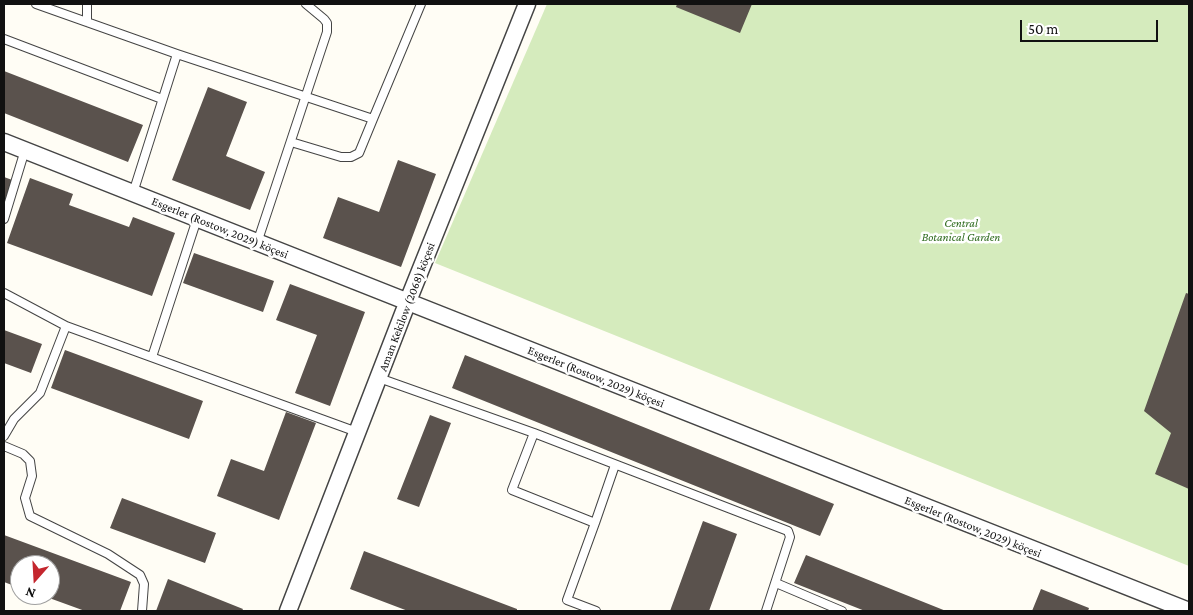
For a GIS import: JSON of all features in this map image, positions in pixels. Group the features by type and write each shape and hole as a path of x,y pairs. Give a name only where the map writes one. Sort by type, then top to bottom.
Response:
{"street":[{"name":"Aman Kekilow (2068) köçesi","path":"288,611 380,378 408,301 527,4"},
{"name":"Esgerler (Rostow, 2029) köçesi","path":"4,142 1189,611"}],"lane":[{"path":"36,4 373,120"},
{"path":"87,4 87,22"},
{"path":"258,243 304,97 327,32 327,23 324,18 306,4"},
{"path":"291,142 341,156 352,157 359,153 421,4"},
{"path":"4,39 162,99"},
{"path":"132,193 177,54"},
{"path":"4,219 25,150"},
{"path":"152,357 197,219"},
{"path":"4,293 66,326 358,432"},
{"path":"4,436 14,419 40,393 66,326"},
{"path":"380,378 534,433 788,531 790,536 766,611"},
{"path":"534,433 512,490 595,523"},
{"path":"4,446 23,454 30,461 32,476 25,498 30,516 108,554 140,575 144,584 142,611"},
{"path":"596,611 567,600 615,465"},
{"path":"776,583 842,611"}],"green space":[{"name":"Central Botanical Garden","path":"547,4 1189,4 1189,566 435,263"}],"building":[{"path":"677,4 752,4 740,33 676,7"},
{"path":"4,71 143,125 128,162 4,113"},
{"path":"208,87 247,102 226,156 265,172 250,210 172,180"},
{"path":"398,160 436,174 401,267 323,238 338,197 379,212"},
{"path":"4,177 15,181 4,209"},
{"path":"30,178 73,194 69,205 129,227 133,217 175,233 152,296 7,243"},
{"path":"194,253 274,281 263,312 183,283"},
{"path":"290,284 365,312 330,406 295,393 317,335 276,320"},
{"path":"1186,293 1189,294 1189,489 1155,474 1171,433 1144,411"},
{"path":"4,330 42,344 31,373 4,363"},
{"path":"65,350 203,401 189,439 51,388"},
{"path":"465,355 834,504 820,536 452,388"},
{"path":"286,412 316,423 279,520 217,496 231,459 264,471"},
{"path":"430,415 451,423 419,507 397,499"},
{"path":"122,498 216,533 205,563 110,528"},
{"path":"703,521 737,534 709,611 670,611"},
{"path":"4,535 58,555 10,555 10,584 4,582"},
{"path":"364,551 517,609 517,611 408,611 350,589"},
{"path":"806,555 946,611 865,611 794,583"},
{"path":"60,556 131,582 120,611 85,611 60,602"},
{"path":"168,579 243,609 242,611 156,611"},
{"path":"1041,589 1089,608 1088,611 1032,611"}]}
